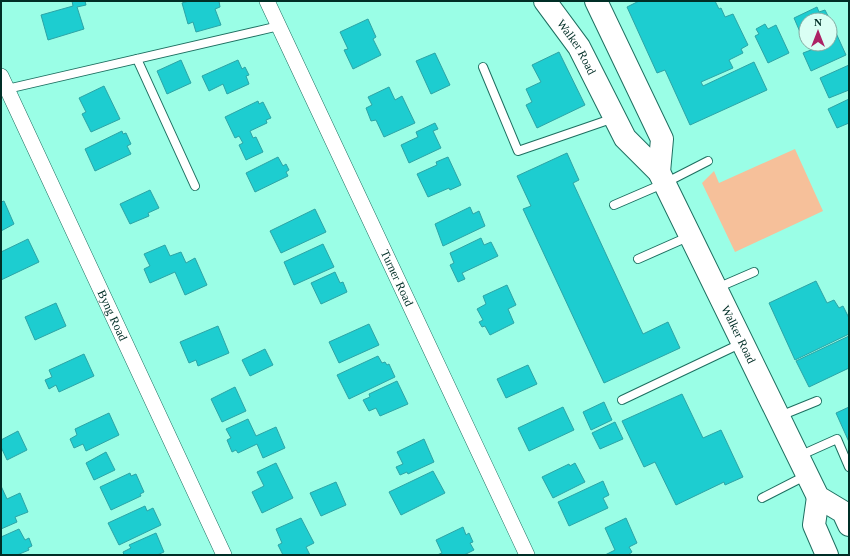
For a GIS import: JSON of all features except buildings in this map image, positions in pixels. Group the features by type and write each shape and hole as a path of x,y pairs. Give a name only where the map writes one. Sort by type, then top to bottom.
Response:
{"main road":[{"name":"Walker Road","path":"545,1 579,47 625,138 662,178 818,497"},
{"path":"596,1 662,139 662,178"},
{"path":"827,555 814,525 818,497 847,516"}],"street":[{"name":"Turner Road","path":"267,1 527,555"},
{"name":"Byng Road","path":"4,82 224,555"}],"lane":[{"path":"4,82 137,59 279,26"},
{"path":"137,59 195,186"},
{"path":"484,67 518,151 615,118"},
{"path":"614,205 662,178 708,161"},
{"path":"638,259 691,236"},
{"path":"716,289 754,272"},
{"path":"622,400 743,343"},
{"path":"779,416 817,401"},
{"path":"762,498 837,439 849,467"}],"shaded area":[{"path":"795,149 823,211 735,252 702,183 714,171 719,183"}]}
